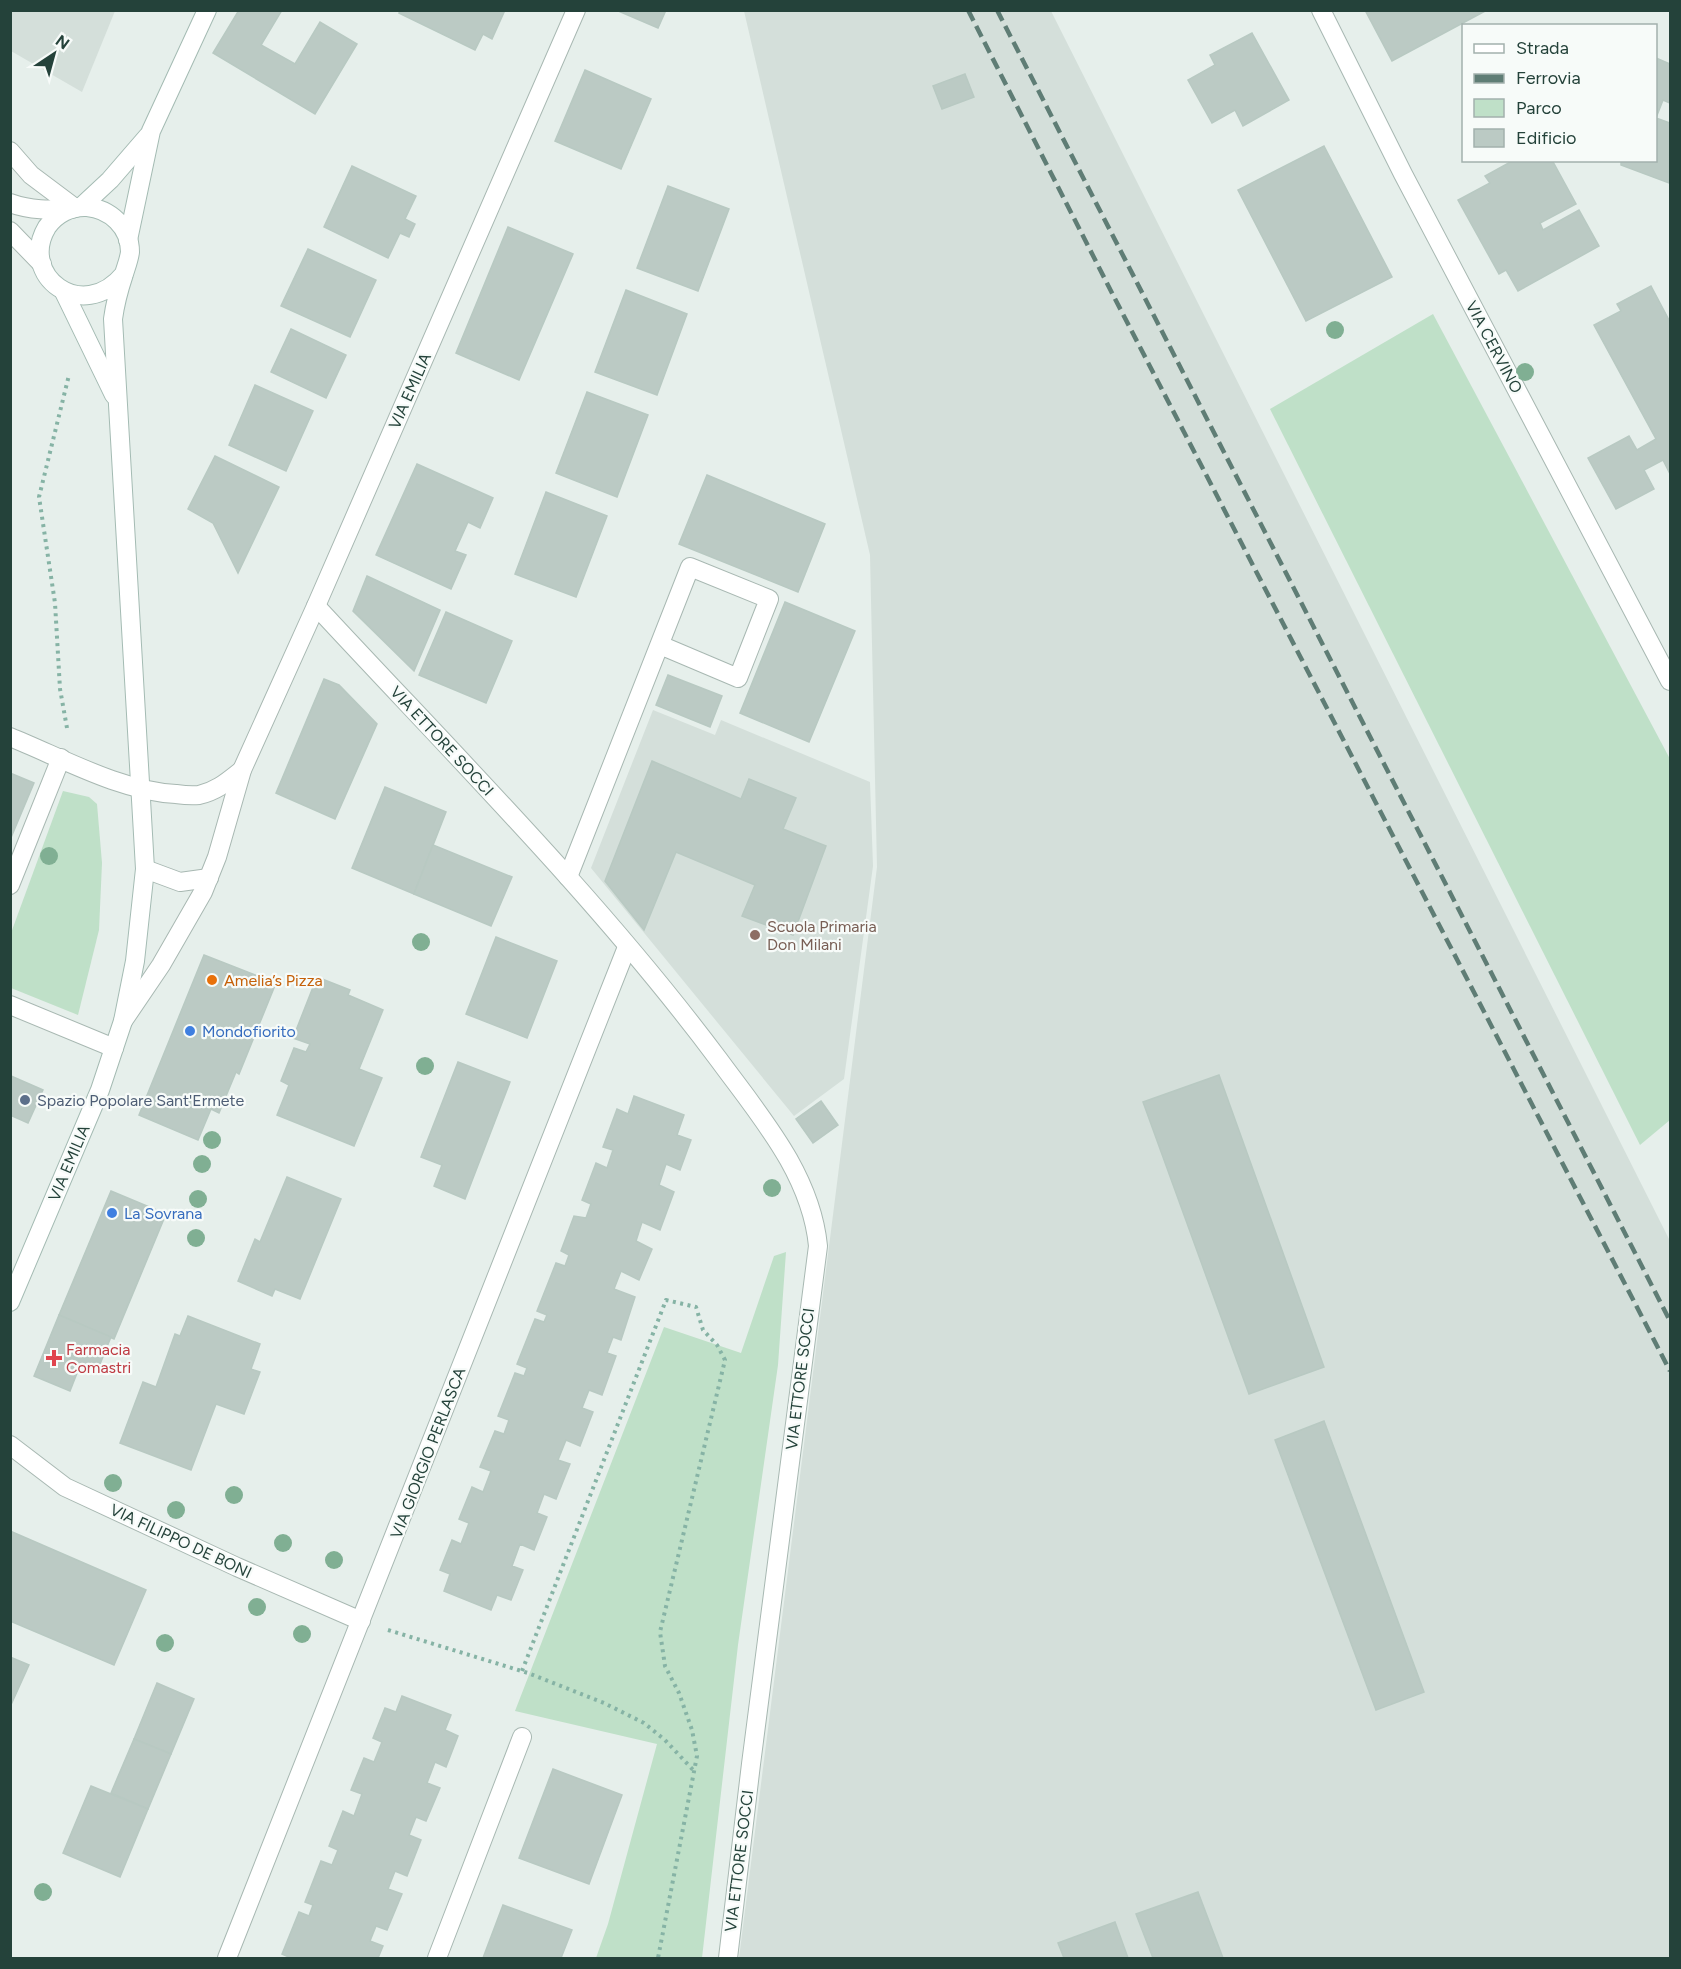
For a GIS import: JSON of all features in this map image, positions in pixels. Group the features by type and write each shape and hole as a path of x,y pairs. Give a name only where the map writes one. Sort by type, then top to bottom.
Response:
{"street":[{"path":"42,264 40,248 45,232 56,217 76,208 110,180 151,131 207,10"},
{"name":"VIA EMILIA","path":"123,1022 176,940 209,878 242,770 576,10"},
{"name":"VIA CERVINO","path":"1321,10 1403,174 1671,681"},
{"name":"VIA EMILIA","path":"10,1302 100,1090 123,1022 135,961 145,869 113,319 130,253 128,240 151,131"},
{"path":"10,151 31,175 76,208"},
{"path":"10,203 44,211 76,208 104,211 114,217 123,228 128,240"},
{"name":"VIA EMILIA","path":"10,231 42,264 50,279 64,292 118,404"},
{"path":"64,292 76,296 98,294 113,287 124,274"},
{"path":"568,877 690,567 769,599 738,678 660,645"},
{"name":"VIA ETTORE SOCCI","path":"316,606 568,877 683,1012 767,1125 785,1153 809,1204 818,1246 728,1959"},
{"path":"10,737 140,790"},
{"path":"10,885 68,761"},
{"name":"VIA EMILIA","path":"140,790 196,796 221,787 242,770"},
{"path":"145,869 180,882 209,878"},
{"name":"VIA GIORGIO PERLASCA","path":"227,1959 627,947"},
{"path":"10,1005 114,1048"},
{"name":"VIA FILIPPO DE BONI","path":"10,1445 65,1487 237,1567 361,1621"},
{"path":"437,1959 522,1737"}],"path":[{"path":"68,761 60,689 55,603 39,497 81,326"},
{"path":"522,1671 666,1300 696,1307 703,1330 717,1345 725,1360 660,1632 665,1666 679,1693 692,1730 697,1756 658,1959"},
{"path":"361,1621 522,1671 604,1702 644,1723 665,1740 694,1772"}],"shaded area":[{"path":"11,10 115,11 82,92 11,51"},
{"path":"744,11 1051,11 1670,1241 1670,1958 739,1958 877,867 870,555"},
{"name":"Scuola Primaria Don Milani","path":"653,710 715,735 721,720 870,782 873,866 844,1079 794,1116 591,868"}],"green space":[{"path":"1433,314 1670,759 1670,1120 1640,1145 1270,409"},
{"path":"63,791 89,797 97,804 102,863 99,930 78,1015 11,988 11,933"},
{"path":"786,1252 778,1365 738,1645 702,1958 596,1958 608,1924 657,1744 515,1711 664,1327 741,1353 774,1256"}],"building":[{"path":"239,10 282,10 261,45 295,64 320,22 357,44 315,114 213,53"},
{"path":"400,10 505,10 492,39 483,34 475,50 399,13"},
{"path":"616,10 666,10 658,28"},
{"path":"1365,10 1487,10 1392,61"},
{"path":"1252,33 1289,100 1243,126 1235,110 1212,123 1188,80 1215,65 1210,55"},
{"path":"1657,58 1670,64 1670,103 1663,100 1657,115"},
{"path":"585,70 651,99 621,169 555,141"},
{"path":"965,74 974,97 942,109 933,86"},
{"path":"1657,118 1670,123 1669,183 1621,165 1621,162 1657,162"},
{"path":"1324,146 1392,277 1306,321 1238,190"},
{"path":"1510,162 1553,162 1576,204 1540,223 1543,230 1579,210 1599,246 1518,291 1506,270 1499,274 1458,200 1490,183 1485,176"},
{"path":"352,166 416,196 405,219 415,224 409,237 400,233 388,258 324,227"},
{"path":"668,186 729,209 698,291 637,268"},
{"path":"508,227 573,254 519,380 456,353"},
{"path":"308,249 376,280 350,337 281,306"},
{"path":"1651,286 1670,322 1670,474 1663,460 1644,470 1654,489 1616,509 1588,458 1629,436 1637,450 1656,439 1594,325 1621,311 1617,304"},
{"path":"626,290 687,314 657,395 595,372"},
{"path":"291,329 346,355 326,398 271,372"},
{"path":"255,385 313,411 286,471 229,445"},
{"path":"587,392 648,415 617,497 556,473"},
{"path":"215,456 279,487 238,573 213,523 188,509"},
{"path":"417,464 493,498 480,528 468,522 455,551 466,555 451,589 376,555"},
{"path":"707,475 825,524 798,592 679,544"},
{"path":"546,492 607,516 576,597 515,574"},
{"path":"367,576 440,610 414,671 353,611"},
{"path":"785,602 855,631 809,742 740,713"},
{"path":"446,612 512,641 486,703 419,675"},
{"path":"668,675 722,696 710,727 656,705"},
{"path":"324,679 339,685 377,724 335,819 276,793"},
{"name":"Scuola Primaria Don Milani","path":"652,761 741,799 749,779 796,798 783,829 826,846 793,935 742,916 755,885 676,852 644,930 605,881"},
{"path":"10,773 34,783 10,840"},
{"path":"385,787 446,812 414,894 352,868"},
{"path":"433,845 512,877 491,926 414,894"},
{"path":"496,937 557,961 527,1038 466,1014"},
{"path":"204,955 276,983 239,1074 236,1072 219,1113 211,1109 198,1140 139,1115"},
{"path":"317,977 350,990 348,995 383,1010 359,1069 382,1078 354,1146 277,1115 289,1085 281,1081 294,1048 306,1052 310,1044 293,1038"},
{"path":"458,1062 510,1082 465,1199 434,1186 442,1165 421,1157"},
{"path":"1219,1075 1324,1367 1249,1394 1143,1102"},
{"path":"11,1076 43,1090 28,1123 10,1115"},
{"path":"634,1096 684,1115 677,1135 691,1140 680,1170 666,1164 659,1185 674,1192 660,1230 642,1222 636,1241 652,1249 639,1280 621,1271 614,1289 635,1297 621,1340 613,1337 607,1353 616,1356 602,1395 589,1390 582,1408 593,1412 580,1446 566,1440 558,1460 570,1464 556,1499 544,1494 537,1513 547,1517 534,1550 520,1544 512,1566 523,1570 511,1600 497,1595 491,1610 444,1591 450,1574 440,1570 452,1540 461,1544 469,1523 459,1519 472,1487 483,1492 491,1471 480,1467 495,1431 504,1434 509,1420 498,1416 515,1373 524,1376 527,1368 517,1364 535,1319 544,1322 547,1315 537,1311 556,1263 565,1266 569,1255 561,1251 574,1216 586,1218 591,1204 582,1200 596,1163 607,1168 613,1150 603,1147 617,1109 628,1114"},
{"path":"821,1101 838,1125 813,1143 796,1119"},
{"path":"287,1177 341,1199 300,1299 275,1289 272,1296 238,1281 255,1239 260,1242"},
{"path":"111,1191 166,1214 114,1339 59,1315"},
{"path":"59,1315 111,1337 98,1369 81,1363 70,1391 34,1376"},
{"path":"188,1316 260,1344 251,1369 260,1372 244,1414 216,1404 191,1470 120,1443 143,1382 156,1387 175,1334 180,1336"},
{"path":"1324,1421 1424,1692 1376,1710 1275,1440"},
{"path":"10,1531 146,1590 114,1665 10,1621"},
{"path":"10,1657 29,1665 10,1707"},
{"path":"157,1683 194,1699 171,1754 134,1739"},
{"path":"402,1696 451,1715 445,1730 458,1736 446,1767 435,1762 427,1783 440,1788 426,1821 416,1817 409,1835 421,1840 407,1876 395,1871 388,1889 402,1894 387,1930 376,1926 370,1941 383,1946 378,1958 291,1958 282,1954 299,1912 309,1916 313,1905 305,1902 321,1861 332,1865 338,1850 329,1846 343,1811 354,1816 362,1794 351,1790 364,1758 374,1762 382,1742 373,1738 385,1708 396,1712"},
{"path":"134,1739 171,1754 148,1809 111,1793"},
{"path":"553,1769 622,1795 589,1884 519,1858"},
{"path":"91,1786 148,1809 120,1877 63,1853"},
{"path":"1198,1892 1223,1958 1153,1958 1136,1914"},
{"path":"503,1905 572,1930 561,1958 483,1958"},
{"path":"1115,1922 1128,1958 1064,1958 1058,1943"}],"railway":[{"path":"968,10 1670,1371"},
{"path":"997,10 1670,1321"}],"place":[{"name":"Scuola Primaria Don Milani","path":"755,935"},
{"name":"Amelia’s Pizza","path":"212,980"},
{"name":"Mondofiorito","path":"190,1031"},
{"name":"Spazio Popolare Sant'Ermete","path":"25,1100"},
{"name":"La Sovrana","path":"112,1213"},
{"name":"Farmacia Comastri","path":"54,1358"}]}
